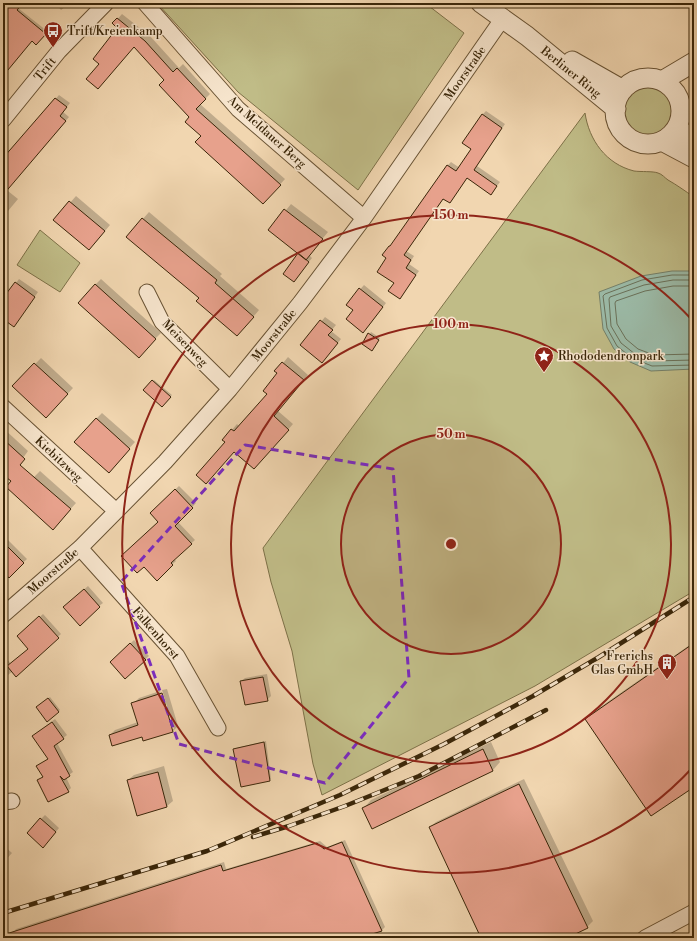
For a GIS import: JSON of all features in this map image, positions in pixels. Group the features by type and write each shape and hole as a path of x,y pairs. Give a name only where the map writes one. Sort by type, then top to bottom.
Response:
{"street":[{"name":"Trift","path":"3,120 59,51 106,3"},
{"name":"Am Meldauer Berg","path":"145,3 238,109 364,218"},
{"name":"Berliner Ring","path":"481,3 527,36 616,108"},
{"name":"Moorstraße","path":"3,615 80,548 165,462 230,389 300,303 364,218 503,18"},
{"name":"Berliner Ring","path":"527,36 623,90"},
{"path":"668,87 694,62"},
{"path":"668,87 694,72"},
{"path":"649,78 668,87 680,104 681,112 677,127 662,141 651,144 644,144 630,138 620,127 616,116 618,99 623,90 633,82 649,78"},
{"path":"677,127 694,142"},
{"path":"662,141 694,158"},
{"name":"Meisenweg","path":"148,292 162,322 230,389"},
{"name":"Kiebitzweg","path":"3,407 116,511"},
{"name":"Falkenhorst","path":"80,548 177,656 218,728"},
{"path":"645,938 694,912"}],"highlighted area":[{"path":"245,445 393,469 409,678 325,783 179,744 121,582"}],"shaded area":[{"path":"157,3 425,3 464,33 358,190 238,92"},
{"path":"642,83 654,83 664,87 672,95 676,105 676,117 672,127 664,135 654,139 642,139 632,135 624,127 620,117 620,105 624,95 632,87"},
{"name":"Rhododendronpark","path":"585,113 590,132 600,150 607,157 624,168 634,171 653,172 662,175 694,197 694,591 535,686 322,795 313,764 292,651 271,582 263,548"},
{"path":"40,230 80,263 60,292 17,265"}],"water":[{"path":"672,271 694,271 694,369 651,371 630,362 614,349 603,329 599,292 641,276"}],"building":[{"path":"6,3 23,3 17,10 46,34 36,45 32,41 3,76 3,7"},
{"path":"117,18 145,41 173,72 177,68 206,99 196,109 281,185 263,204 195,142 201,136 185,122 189,117 159,85 164,80 134,47 98,89 86,79 99,64 93,59 117,28 112,23"},
{"path":"55,98 67,107 60,116 66,121 3,195 3,158"},
{"path":"482,114 502,128 474,170 497,186 491,195 467,178 450,203 443,199 404,255 411,260 406,268 416,275 400,299 388,291 394,283 377,272 386,258 382,255 390,246 447,165 456,171 471,149 462,143"},
{"path":"69,201 105,231 89,250 53,220"},
{"path":"284,209 323,239 306,260 268,230"},
{"path":"142,218 217,280 215,283 254,317 237,336 196,301 199,298 126,237"},
{"path":"298,253 309,262 294,282 283,274"},
{"path":"15,282 35,297 14,327 3,319 3,298"},
{"path":"95,284 156,339 139,358 78,303"},
{"path":"359,288 383,307 363,333 346,319 353,310 346,305"},
{"path":"320,320 333,330 328,335 338,343 322,363 300,345"},
{"path":"368,333 379,340 372,351 362,344"},
{"path":"282,362 304,380 274,416 289,430 254,469 234,452 206,484 196,475 225,442 222,440 231,429 234,431 267,394 263,391 277,373 274,371"},
{"path":"34,363 68,394 46,418 12,386"},
{"path":"152,380 171,397 162,407 143,390"},
{"path":"96,418 130,449 109,473 74,442"},
{"path":"3,439 25,459 20,465 71,509 53,530 6,487 11,481 3,475"},
{"path":"175,489 193,508 175,526 192,544 171,563 173,565 157,581 144,567 137,573 121,556 158,522 150,513"},
{"path":"3,542 24,563 9,578 3,571"},
{"path":"84,589 100,607 80,626 63,607"},
{"path":"39,616 59,638 16,677 7,666 28,649 17,636"},
{"path":"130,643 146,660 125,679 110,662"},
{"name":"Frerichs Glas GmbH","path":"694,643 694,787 651,816 585,719"},
{"path":"263,677 268,701 245,705 240,681"},
{"path":"162,693 173,732 143,741 142,737 112,746 109,735 138,725 131,703"},
{"path":"48,698 59,712 47,722 36,707"},
{"path":"52,722 64,739 54,746 70,776 64,780 60,776 69,792 48,802 37,780 43,777 36,766 48,759 32,736"},
{"path":"264,742 270,781 241,787 233,749"},
{"path":"483,749 493,771 372,829 362,808"},
{"path":"158,772 167,807 137,816 127,780"},
{"path":"519,784 588,928 567,938 481,938 429,827"},
{"path":"40,818 56,832 43,848 27,833"},
{"path":"342,842 382,931 369,935 370,938 3,938 3,935 221,865 223,871 317,843 324,849"}],"railway":[{"path":"3,913 207,851 340,795 444,744 533,696 599,657 694,597"},
{"path":"253,837 345,806 419,776 546,710"}],"place":[{"name":"Trift/Kreienkamp","path":"53,48"},
{"name":"Rhododendronpark","path":"544,373"},
{"name":"Frerichs Glas GmbH","path":"667,680"}]}
